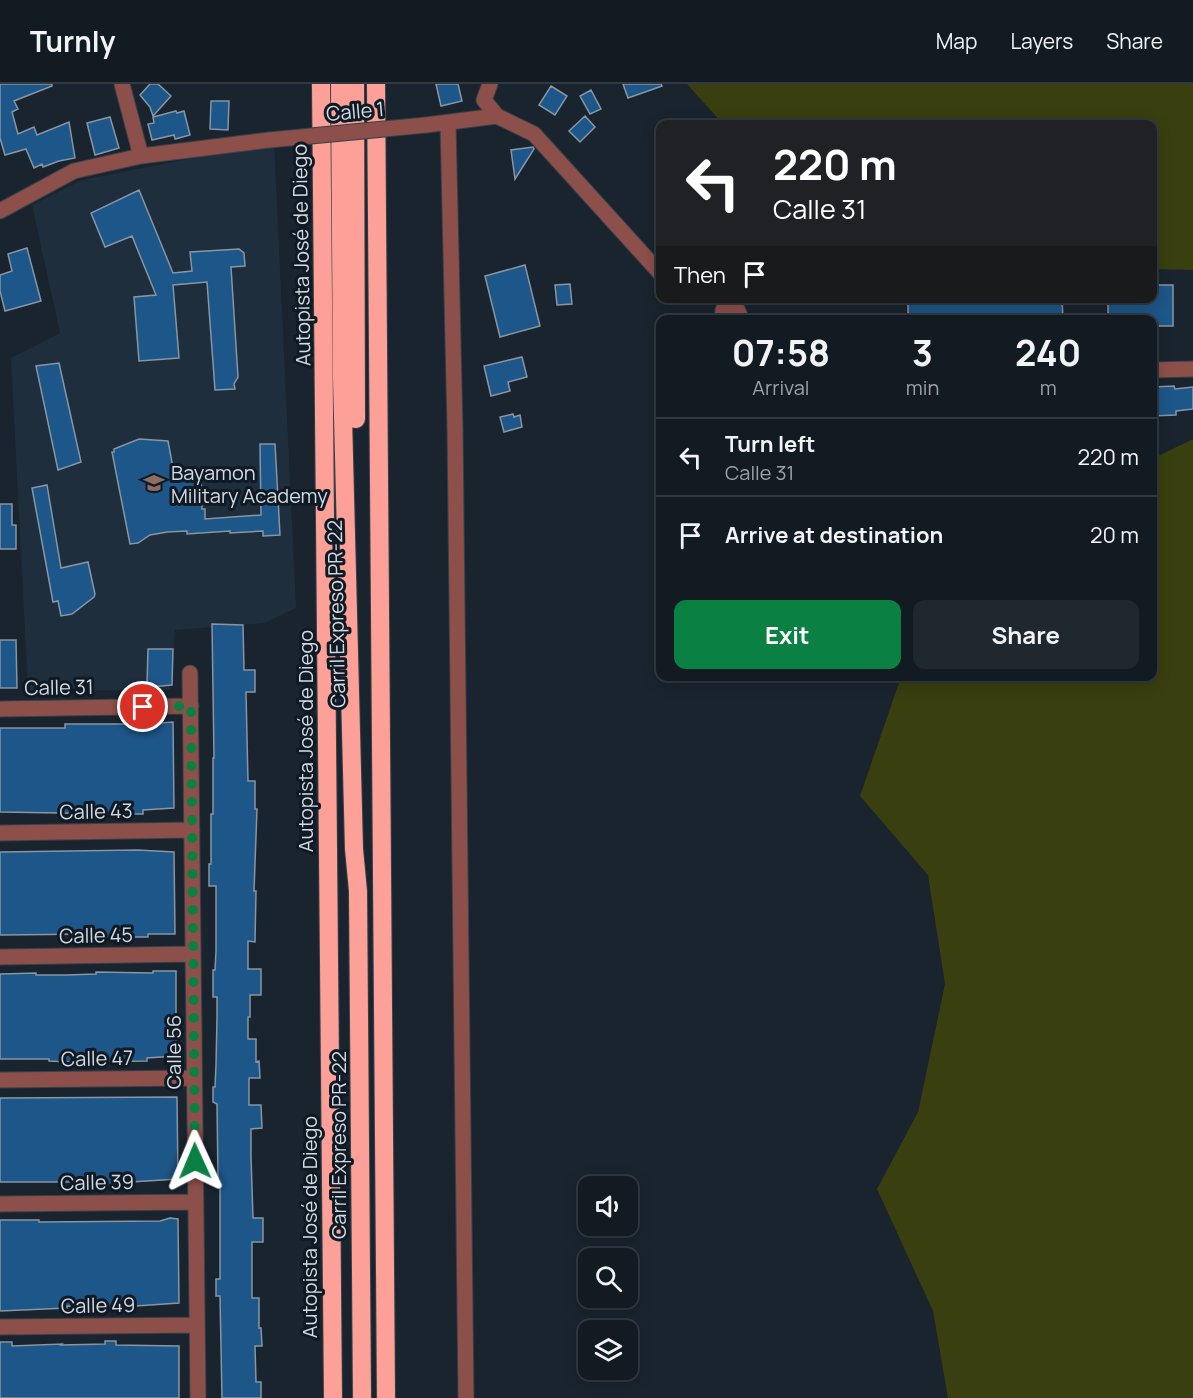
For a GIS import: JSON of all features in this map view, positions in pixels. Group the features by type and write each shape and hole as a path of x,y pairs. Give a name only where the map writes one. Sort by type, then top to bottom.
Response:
{"highway":[{"name":"Autopista José de Diego","path":"321,84 333,1398"},
{"name":"Carril Expreso PR-22","path":"340,84 342,378 354,849 358,891 362,1398"},
{"name":"Carril Expreso PR-22","path":"355,84 356,478 363,848 358,891"},
{"path":"376,84 386,1398"}],"street":[{"path":"122,84 141,156"},
{"path":"490,84 484,100 497,116 534,134 656,269"},
{"name":"Calle 1","path":"0,211 74,171 141,156 497,116"},
{"path":"448,123 454,416 466,1398"},
{"path":"729,303 738,315"},
{"path":"1157,370 1193,369"},
{"name":"Calle 56","path":"190,673 198,1398"},
{"name":"Calle 31","path":"0,709 191,706"},
{"name":"Calle 43","path":"0,833 192,830"},
{"name":"Calle 45","path":"0,957 193,954"},
{"name":"Calle 47","path":"0,1080 194,1078"},
{"name":"Calle 39","path":"0,1204 195,1202"},
{"name":"Calle 49","path":"0,1327 197,1325"}],"shaded area":[{"name":"Bayamon Military Academy","path":"274,142 296,608 264,623 175,630 170,690 28,691 11,358 60,333 32,205 82,180"}],"green space":[{"path":"687,84 1193,84 1193,270 1157,269 1157,120 719,120"},
{"path":"1193,439 1193,1398 948,1398 933,1311 877,1189 918,1112 945,984 928,875 860,796 900,681 1157,681 1157,457"}],"building":[{"path":"0,84 52,84 52,86 14,101 18,109 12,112 18,134 34,127 37,135 69,122 75,158 43,167 42,164 34,168 26,149 5,155 0,138"},
{"path":"150,84 158,84 171,96 153,116 150,107 140,95"},
{"path":"436,84 458,84 462,101 441,106"},
{"path":"623,84 661,84 662,86 628,98"},
{"path":"551,86 567,96 555,115 539,105"},
{"path":"591,90 601,109 590,114 580,96"},
{"path":"211,101 229,101 228,130 210,129"},
{"path":"176,111 177,113 184,111 190,135 175,139 174,135 152,140 148,124 154,123 153,117"},
{"path":"585,116 595,127 580,142 569,131"},
{"path":"110,117 119,148 95,155 87,123"},
{"path":"533,147 534,149 515,179 511,150"},
{"path":"139,190 173,273 192,271 190,252 239,249 244,253 245,266 231,267 238,377 234,384 235,389 215,390 207,282 173,285 179,358 139,361 134,297 156,295 132,236 105,247 91,213"},
{"path":"27,248 41,301 5,311 0,291 0,275 12,271 8,254"},
{"path":"525,265 540,326 500,337 485,276"},
{"path":"570,284 572,304 557,305 555,285"},
{"path":"1157,285 1173,285 1173,326 1157,326 1157,315 1108,315 1108,303 1157,303"},
{"path":"908,303 1062,303 1063,315 908,315"},
{"path":"522,357 527,377 508,382 510,391 491,396 484,366"},
{"path":"59,363 81,462 58,470 36,366"},
{"path":"1174,386 1175,389 1193,387 1193,409 1176,411 1176,415 1157,416 1157,387"},
{"path":"513,414 514,417 520,415 522,427 504,432 500,417"},
{"path":"139,439 168,441 174,473 201,471 202,509 205,509 205,519 261,515 260,444 275,444 280,535 263,536 263,531 187,534 187,531 167,532 150,535 138,543 130,544 112,452 114,449"},
{"path":"47,485 61,568 88,562 95,594 72,614 61,616 58,601 53,602 32,488"},
{"path":"0,504 12,504 12,525 16,525 16,549 0,549"},
{"path":"212,624 243,625 244,670 255,670 255,692 246,692 248,781 255,781 255,809 257,809 255,942 248,941 248,969 261,969 261,995 250,995 248,1039 256,1039 256,1062 259,1061 260,1078 249,1078 249,1105 261,1105 262,1128 251,1129 253,1218 263,1218 263,1242 252,1242 252,1298 259,1298 259,1328 261,1328 262,1346 255,1346 256,1382 261,1382 261,1398 222,1398 220,1296 216,1296 216,1279 220,1279 220,1184 218,1179 217,1104 213,1102 217,1017 217,997 213,997 216,886 209,886 214,758"},
{"path":"0,640 16,640 17,688 0,688"},
{"path":"148,649 173,649 172,685 151,687 151,684 147,684"},
{"path":"173,722 174,808 143,810 143,814 0,812 0,728 65,728 65,724"},
{"path":"138,850 174,852 175,934 148,934 148,937 102,937 102,935 95,934 0,935 0,852"},
{"path":"153,971 176,971 176,1056 147,1058 147,1061 69,1062 49,1061 49,1059 0,1059 0,974 67,975 96,974 96,972 153,973"},
{"path":"177,1097 178,1179 115,1183 115,1185 98,1185 98,1182 0,1182 0,1098"},
{"path":"170,1218 178,1219 179,1303 121,1307 67,1306 67,1308 0,1311 0,1220 160,1221"},
{"path":"105,1341 116,1341 116,1345 179,1346 179,1398 0,1398 0,1342 12,1342 12,1346 105,1344"}],"place":[{"name":"Bayamon Military Academy","path":"154,483"}],"route":[{"path":"143,707 191,706 195,1161"}]}
